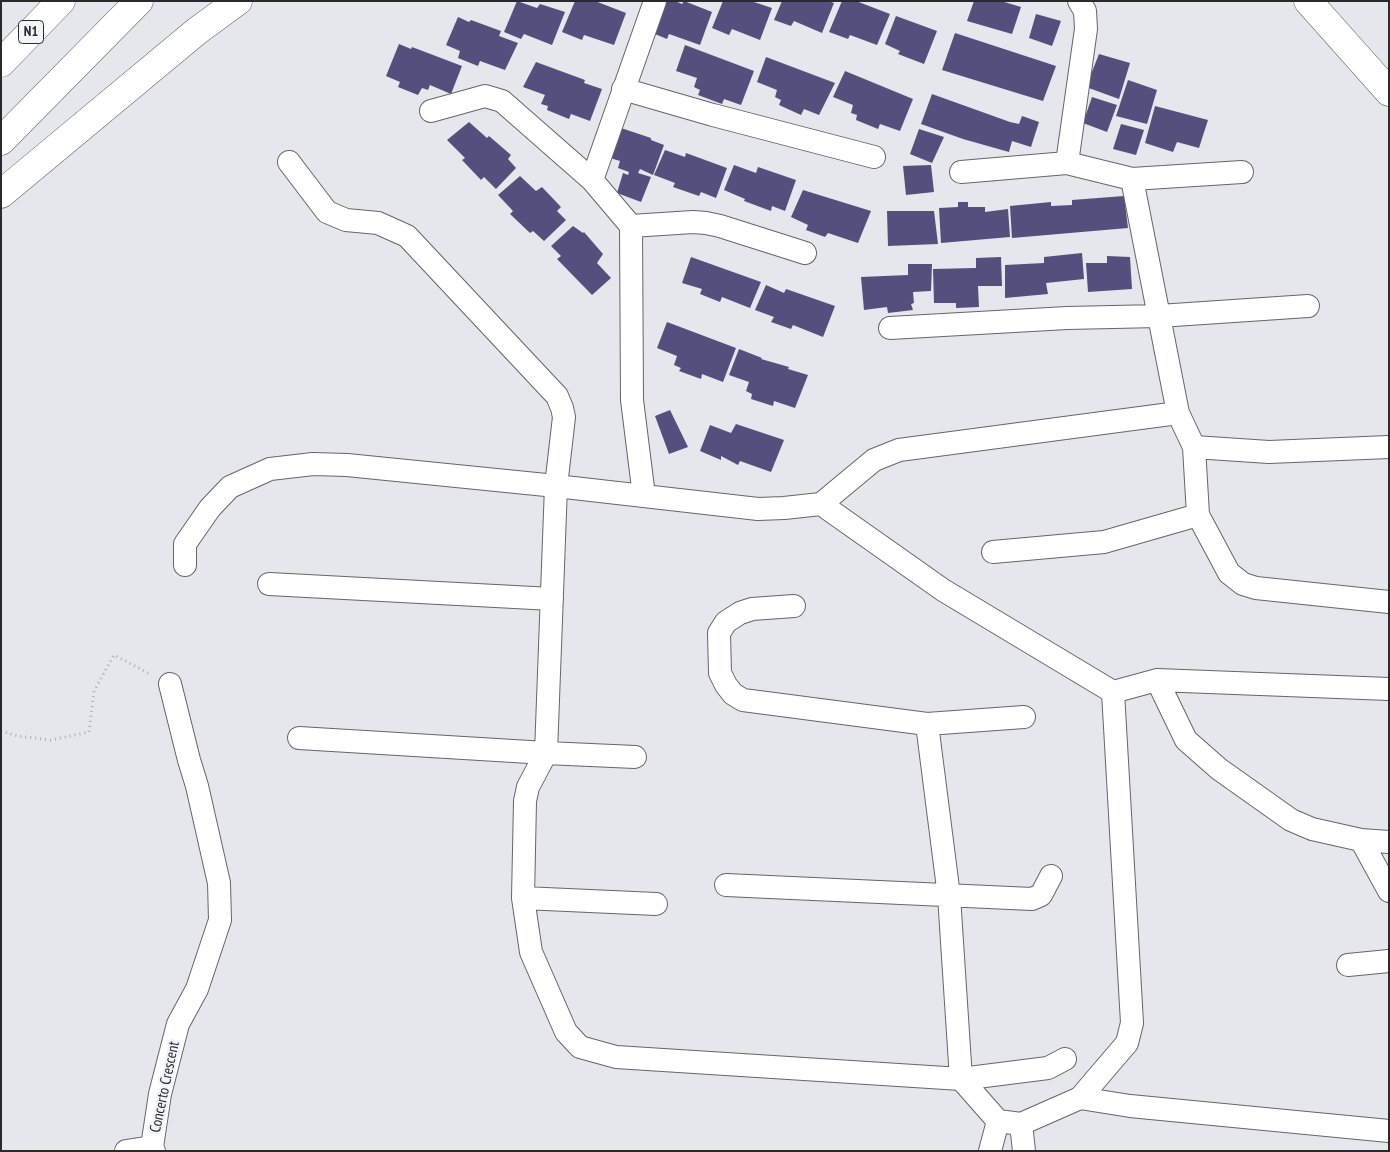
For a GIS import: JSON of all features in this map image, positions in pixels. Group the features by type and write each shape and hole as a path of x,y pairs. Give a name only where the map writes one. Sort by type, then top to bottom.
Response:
{"highway":[{"name":"N1","path":"1,63 61,1"},
{"path":"1,141 139,1"},
{"path":"1,194 197,31 238,1"},
{"path":"1308,1 1389,92"}],"street":[{"path":"592,180 655,1"},
{"path":"1067,163 1086,29 1085,11 1079,1"},
{"path":"624,89 874,158"},
{"path":"431,111 485,96 502,100 592,180 631,226 632,400 644,496"},
{"path":"289,162 327,212 346,220 378,223 407,236 557,396 562,408 564,416 556,486 546,753 528,787 525,801 523,898 531,952 566,1032 580,1047 616,1057 961,1079 1048,1068 1065,1059"},
{"path":"961,172 1067,163 1132,179 1242,172"},
{"path":"1132,179 1178,413 1194,447 1198,515 1229,573 1243,584 1256,588 1389,602"},
{"path":"631,226 693,222 706,223 805,253"},
{"path":"890,328 1067,318 1159,316 1308,306"},
{"path":"185,565 185,544 210,508 230,487 270,469 313,464 347,465 758,509 784,508 821,504 874,460 899,450 1178,413"},
{"path":"1194,447 1269,452 1389,447"},
{"path":"821,504 943,590 1113,692 1157,680 1389,689"},
{"path":"993,552 1078,546 1104,542 1198,515"},
{"path":"269,584 552,599"},
{"path":"794,606 752,609 740,613 726,622 719,633 720,673 733,694 743,700 927,724 1024,717"},
{"path":"1157,680 1186,740 1219,769 1291,820 1312,829 1361,840 1389,842"},
{"name":"Concerto Crescent","path":"153,1149 160,1094 178,1024 197,989 220,920 219,883 197,786 170,684"},
{"path":"927,724 949,896 961,1079 998,1122 1021,1124 1080,1098 1127,1043 1132,1023 1113,692"},
{"path":"299,738 634,757"},
{"path":"1361,840 1389,891"},
{"path":"726,885 1032,899 1041,895 1050,876"},
{"path":"523,898 656,904"},
{"path":"1348,965 1389,961"},
{"path":"1080,1098 1130,1106 1389,1131"},
{"path":"990,1151 998,1122"},
{"path":"1021,1124 1024,1151"},
{"path":"126,1151 153,1149"}],"path":[{"path":"1,731 18,736 51,740 89,732 94,691 114,655 170,684"}],"building":[{"path":"517,1 537,8 540,4 565,12 552,45 524,34 521,39 504,32"},
{"path":"575,1 595,1 626,13 614,45 584,35 582,40 562,32"},
{"path":"662,1 675,1 682,4 684,1 712,12 700,45 669,34 667,39 650,32"},
{"path":"723,1 751,1 772,8 760,40 732,29 729,35 712,28"},
{"path":"782,1 828,1 834,3 822,33 794,21 791,26 774,20"},
{"path":"842,1 856,1 890,14 877,45 850,35 848,39 829,32"},
{"path":"974,1 1001,1 1021,7 1012,34 967,21"},
{"path":"1036,14 1061,21 1052,46 1029,38"},
{"path":"896,16 937,31 924,64 898,54 900,51 885,44"},
{"path":"458,17 501,31 499,36 518,43 505,70 480,61 478,66 458,58 460,51 446,45"},
{"path":"955,33 1056,66 1043,101 942,70"},
{"path":"399,44 462,66 451,94 430,85 428,90 422,88 418,95 398,87 400,82 386,76"},
{"path":"685,45 754,71 741,105 724,99 722,104 698,95 700,90 694,87 697,78 676,71"},
{"path":"1099,54 1130,63 1119,99 1086,87"},
{"path":"766,57 835,83 819,115 804,109 801,115 779,105 781,100 775,97 777,90 757,82"},
{"path":"536,62 585,80 584,83 602,89 590,121 571,114 569,119 547,110 548,106 541,104 545,95 523,87"},
{"path":"845,71 913,99 900,131 880,124 878,129 856,120 857,115 851,113 853,105 833,97"},
{"path":"1128,80 1157,90 1147,124 1116,116"},
{"path":"932,94 1010,122 1019,124 1022,116 1039,122 1031,147 1012,141 1009,152 963,139 921,124"},
{"path":"1092,97 1117,105 1107,132 1083,123"},
{"path":"1155,106 1208,120 1199,148 1177,142 1173,152 1145,143"},
{"path":"469,122 511,155 508,159 516,168 496,189 484,177 481,180 462,160 465,158 447,140"},
{"path":"1121,124 1144,130 1136,155 1113,149"},
{"path":"621,128 651,138 651,140 664,145 653,175 640,169 638,173 651,177 641,202 617,193 623,173 628,175 629,172 618,168 620,161 610,158"},
{"path":"919,129 944,137 932,163 910,154"},
{"path":"665,150 685,157 686,153 727,168 716,198 701,192 699,196 673,187 675,183 654,175"},
{"path":"734,165 756,173 758,167 796,180 785,211 772,206 771,211 744,201 745,199 724,190"},
{"path":"931,165 934,192 906,195 903,166"},
{"path":"520,176 536,191 542,187 561,207 557,211 566,220 544,241 533,231 530,233 510,214 513,211 498,195"},
{"path":"803,190 871,211 858,243 828,233 825,237 806,230 808,225 791,217"},
{"path":"1124,196 1128,228 1012,238 1010,206 1051,202 1051,206 1072,205 1072,200"},
{"path":"958,202 968,202 968,207 985,207 985,212 1008,209 1010,237 941,243 939,208 958,207"},
{"path":"887,211 934,211 938,244 888,246"},
{"path":"573,226 584,232 603,254 597,263 611,278 592,295 557,259 561,256 551,246"},
{"path":"1082,253 1084,279 1046,283 1048,294 1005,298 1005,265 1044,263 1044,257"},
{"path":"1107,256 1130,257 1132,289 1088,292 1086,263 1107,263"},
{"path":"691,257 761,282 750,308 722,297 720,302 700,294 702,289 682,283"},
{"path":"1001,257 1002,286 978,286 979,307 956,308 956,303 934,303 933,269 976,268 976,258"},
{"path":"908,264 932,264 931,291 913,292 914,303 911,304 913,310 888,313 887,307 864,310 861,277 908,275"},
{"path":"766,285 784,293 786,289 835,306 823,337 793,325 791,329 771,322 774,317 755,310"},
{"path":"667,322 736,348 723,382 702,374 701,379 679,371 681,368 674,365 677,356 657,348"},
{"path":"739,349 761,359 808,375 795,408 774,401 773,406 751,399 752,394 746,391 749,382 729,375"},
{"path":"670,410 688,447 669,454 655,416"},
{"path":"736,424 784,440 771,472 740,461 738,465 721,456 721,460 700,451 710,425 731,433"}]}
